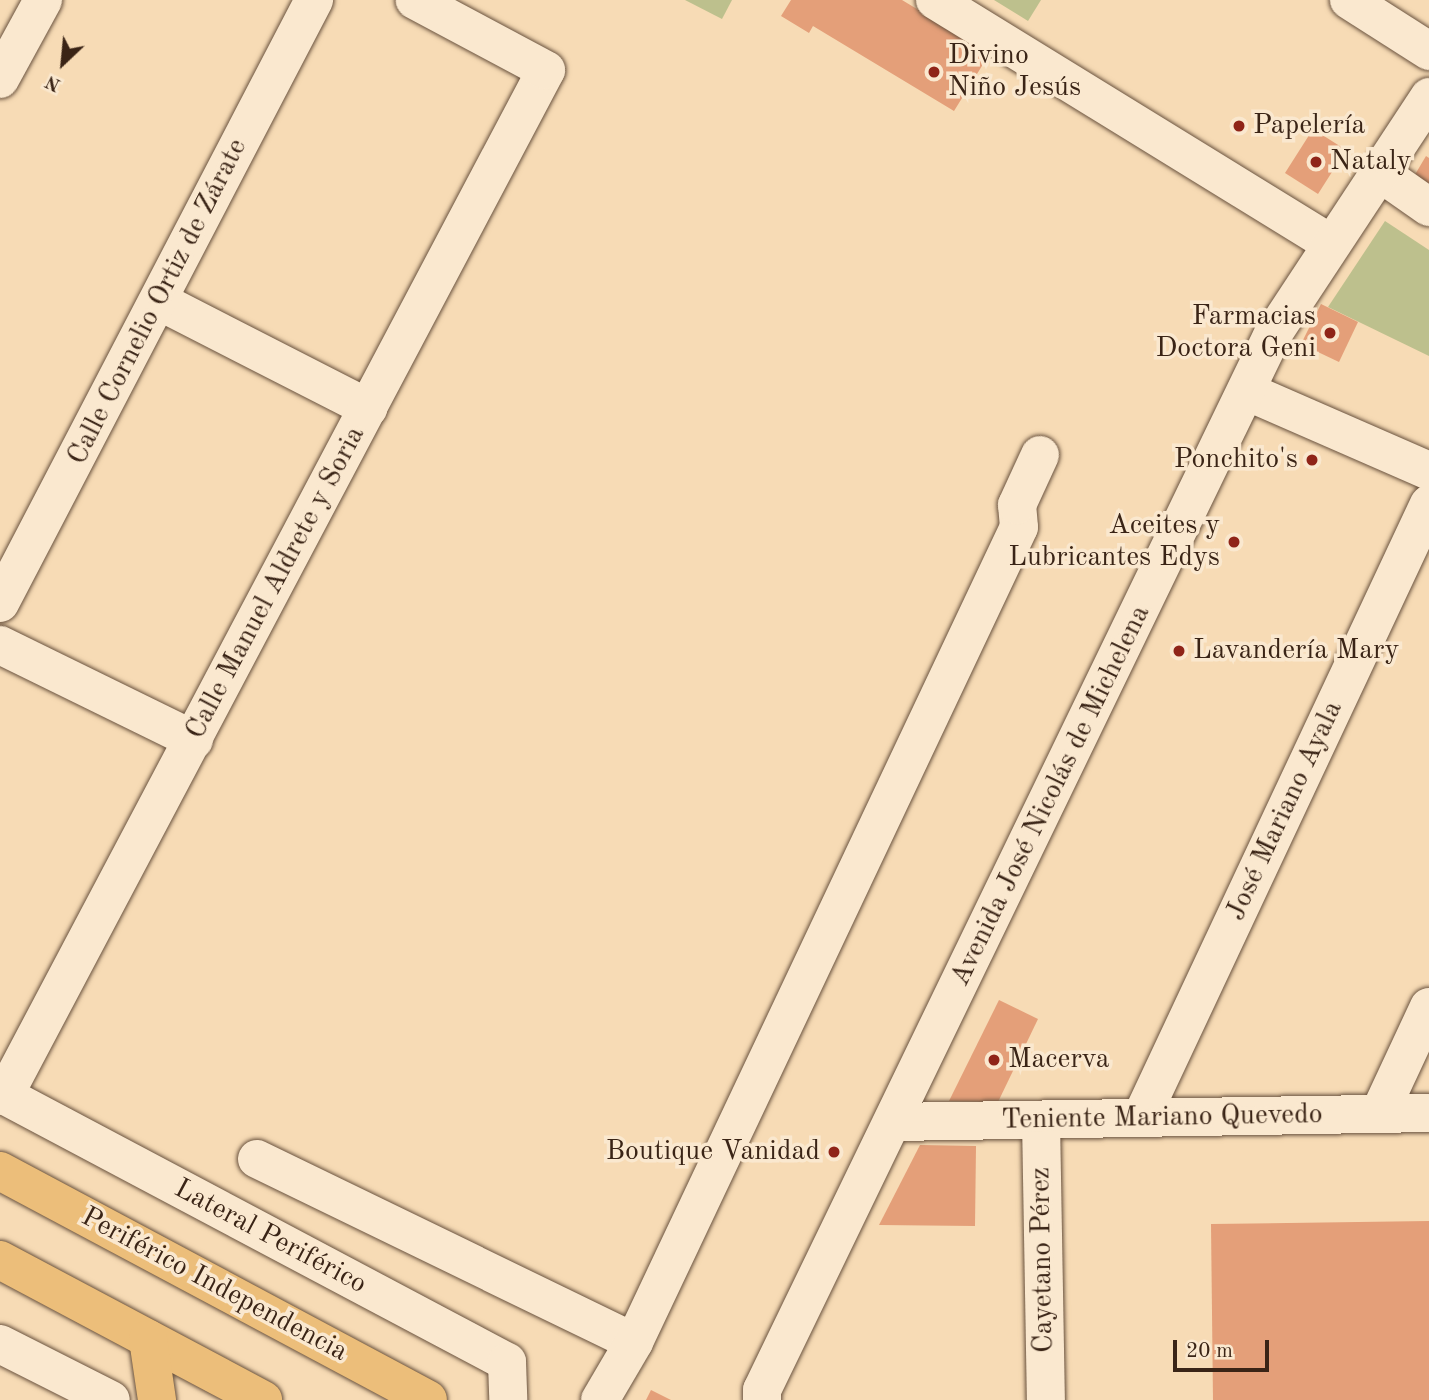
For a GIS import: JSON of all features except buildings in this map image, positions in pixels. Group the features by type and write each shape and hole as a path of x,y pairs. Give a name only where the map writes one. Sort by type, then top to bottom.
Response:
{"highway":[{"name":"Periférico Independencia","path":"0,1171 428,1400"},
{"path":"0,1259 263,1400"},
{"path":"148,1339 157,1400"}],"street":[{"path":"0,79 43,0"},
{"name":"Calle Cornelio Ortiz de Zárate","path":"0,603 160,302 314,0"},
{"name":"Calle Manuel Aldrete y Soria","path":"2,1094 194,740 546,70 415,0"},
{"path":"935,0 1329,243"},
{"path":"1349,0 1429,51"},
{"name":"Avenida José Nicolás de Michelena","path":"762,1400 762,1390 1273,334 1329,243 1429,97"},
{"path":"1379,172 1429,207"},
{"path":"160,302 368,408"},
{"path":"1246,390 1429,471"},
{"path":"600,1400 634,1342 1019,527 1017,505 1040,455"},
{"name":"José Mariano Ayala","path":"1141,1118 1429,504"},
{"path":"0,645 194,740"},
{"path":"1379,1114 1429,1007"},
{"name":"Lateral Periférico","path":"2,1094 507,1362 508,1400"},
{"name":"Teniente Mariano Quevedo","path":"894,1122 1429,1113"},
{"name":"Cayetano Pérez","path":"1041,1120 1046,1400"},
{"path":"257,1159 634,1342"},
{"path":"0,1344 111,1400"}],"green space":[{"path":"685,0 732,0 722,19"},
{"path":"994,0 1041,0 1028,21"},
{"path":"1385,221 1429,250 1429,356 1328,307"}],"place":[{"name":"Divino Niño Jesús","path":"934,72"},
{"name":"Papelería","path":"1239,126"},
{"name":"Nataly","path":"1316,162"},
{"name":"Farmacias Doctora Geni","path":"1330,333"},
{"name":"Ponchito's","path":"1312,460"},
{"name":"Aceites y Lubricantes Edys","path":"1234,542"},
{"name":"Lavandería Mary","path":"1179,651"},
{"name":"Macerva","path":"994,1060"},
{"name":"Boutique Vanidad","path":"834,1152"}]}
